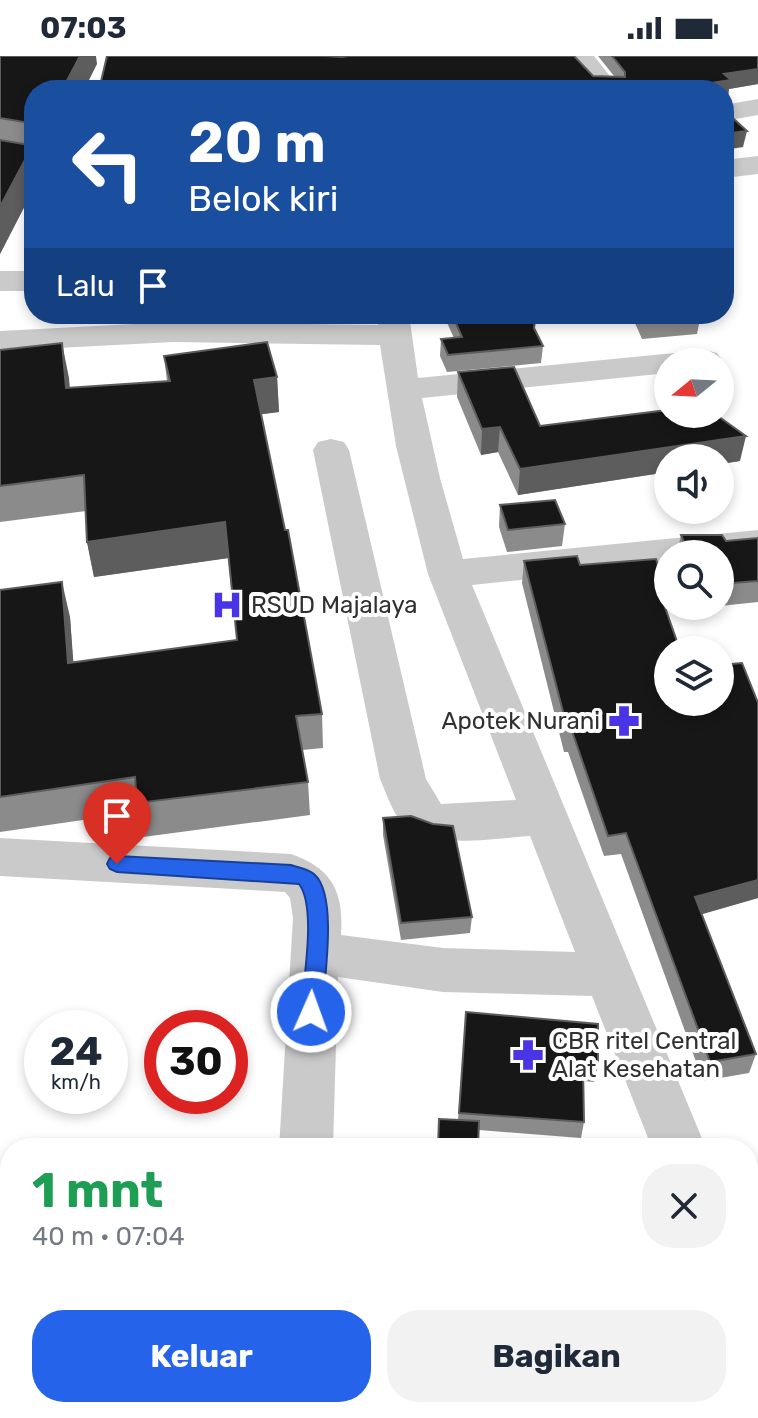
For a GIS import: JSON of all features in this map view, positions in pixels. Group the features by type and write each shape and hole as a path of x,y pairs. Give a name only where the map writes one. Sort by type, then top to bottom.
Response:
{"street":[{"path":"581,56 581,61 599,80"},
{"path":"314,60 342,59 349,80"},
{"path":"734,111 758,107"},
{"path":"734,168 758,165"},
{"path":"0,281 24,281"},
{"path":"0,341 155,324"},
{"path":"279,324 394,325 402,390 421,484 448,574 675,1138"},
{"path":"402,390 654,364"},
{"path":"331,450 403,779 416,809 427,819 438,822 547,817"},
{"path":"448,574 758,543"},
{"path":"0,857 291,873 305,878 312,886 316,901 317,931 306,1138"},
{"path":"314,953 443,970 607,975"}],"building":[{"path":"0,56 80,56 67,80 24,80 24,122 0,118"},
{"path":"107,56 574,56 593,76 625,77 625,72 612,56 758,56 758,69 724,74 731,80 101,80"},
{"path":"734,119 747,131 734,133"},
{"path":"0,140 24,144 24,162 0,207"},
{"path":"456,324 535,324 543,346 448,355 441,339 462,337"},
{"path":"267,342 277,377 254,380 285,530 288,530 322,714 296,716 308,782 137,803 135,777 0,797 0,590 62,582 68,663 237,640 225,522 87,542 84,475 0,486 0,350 62,343 66,388 170,381 164,356"},
{"path":"514,367 540,426 654,412 654,428 734,427 746,436 691,444 654,444 654,449 520,469 500,427 482,429 458,372"},
{"path":"555,500 565,524 508,530 500,505"},
{"path":"681,535 722,535 725,540 683,540"},
{"path":"758,538 758,581 734,583 734,540"},
{"path":"577,556 580,565 654,559 654,620 669,620 675,636 654,636 654,716 734,716 734,664 742,663 758,703 758,880 695,897 756,1054 710,1062 626,833 608,836 572,731 568,731 524,561"},
{"path":"411,816 433,824 453,826 472,917 401,923 383,818"},
{"path":"466,1012 598,1024 598,1066 583,1065 584,1122 459,1113"},
{"path":"439,1119 479,1121 478,1138 438,1138"}],"place":[{"name":"RSUD Majalaya","path":"227,605"},
{"name":"Apotek Nurani","path":"624,721"},
{"name":"CBR ritel Central Alat Kesehatan","path":"528,1055"}],"route":[{"path":"117,864 291,873 305,878 312,886 316,901 311,1012"}]}
